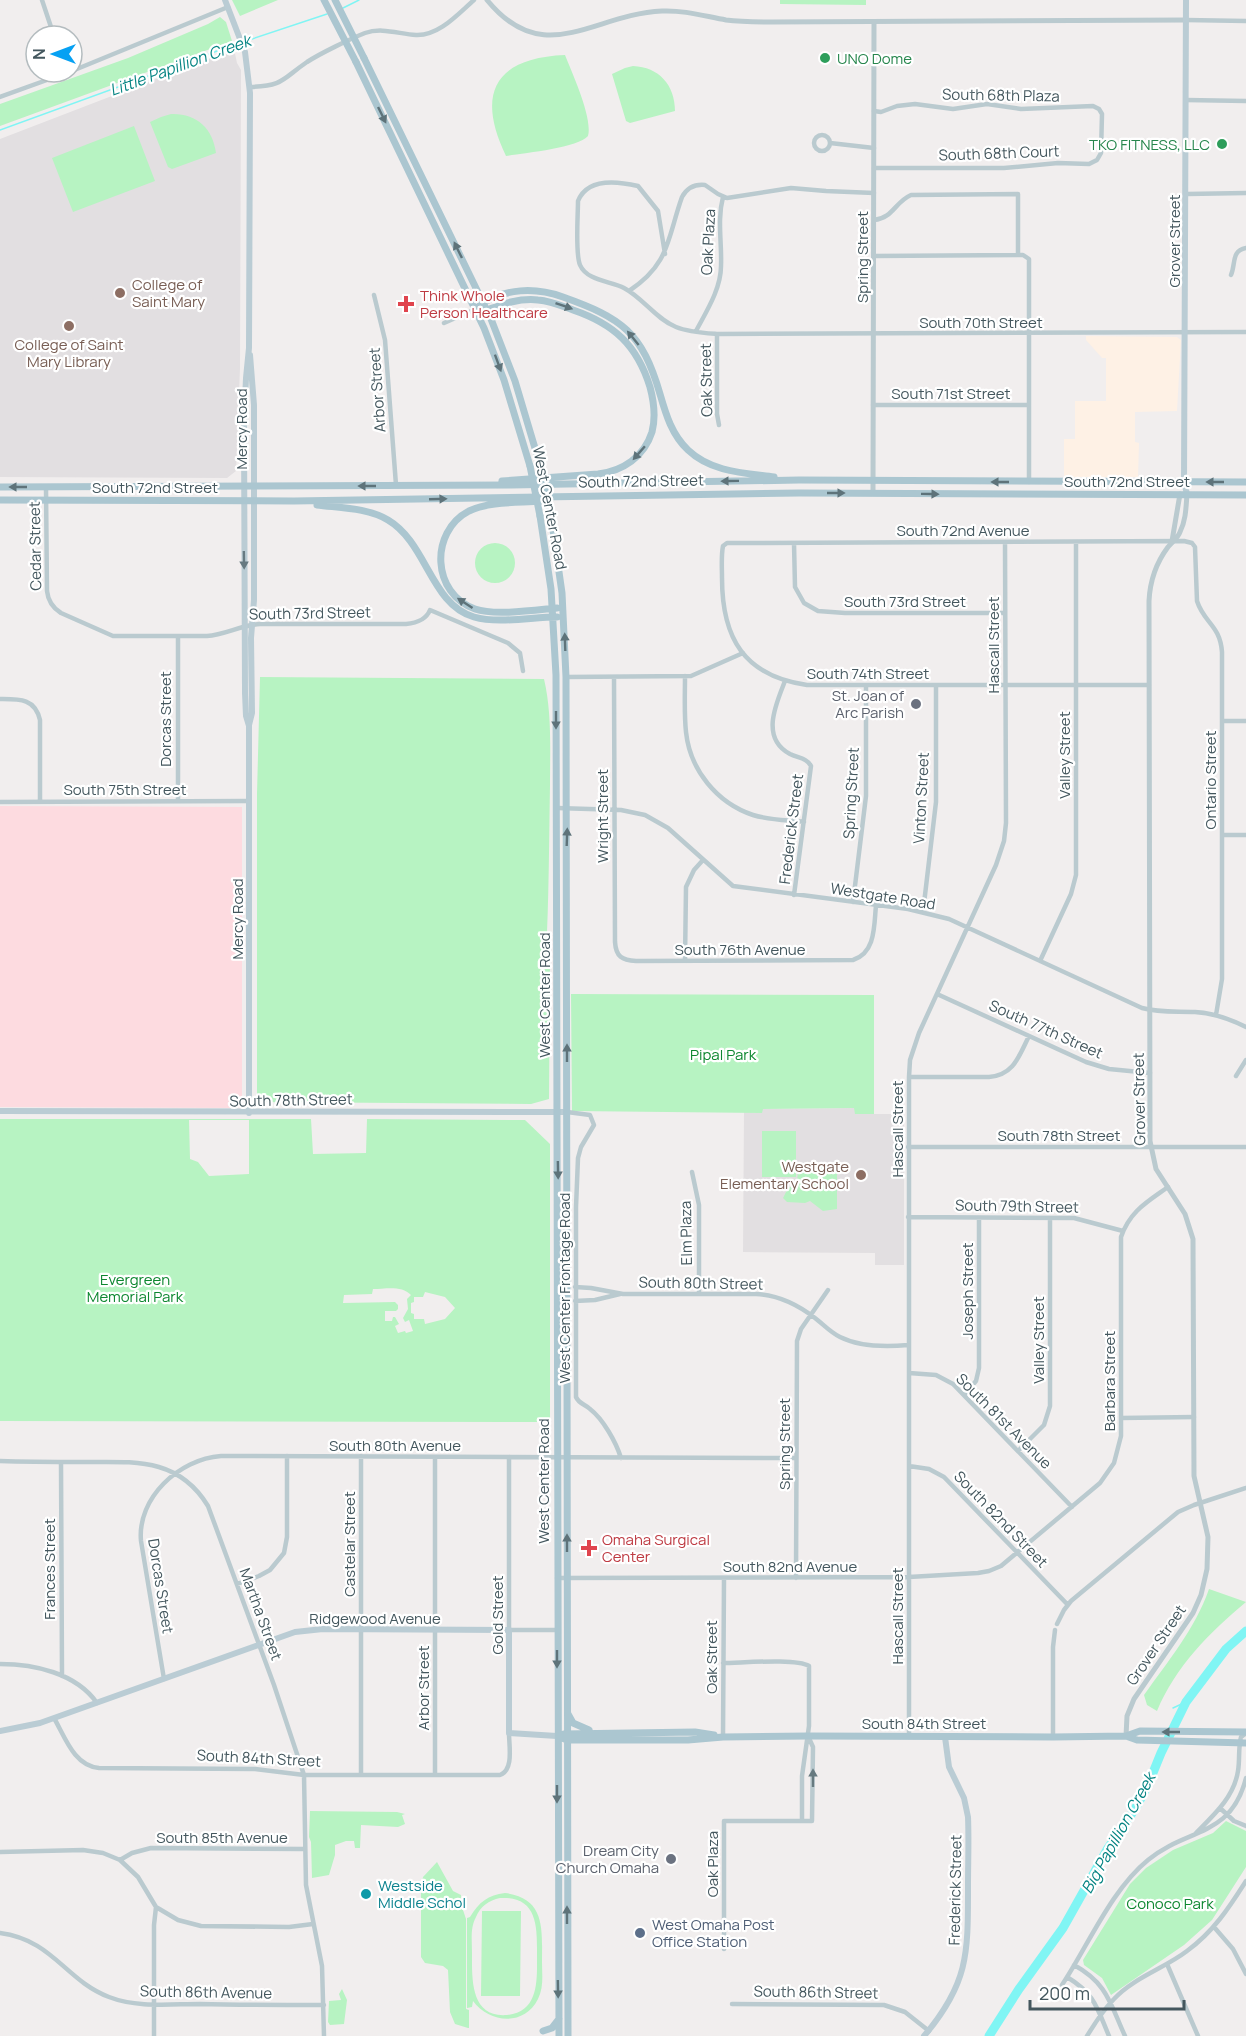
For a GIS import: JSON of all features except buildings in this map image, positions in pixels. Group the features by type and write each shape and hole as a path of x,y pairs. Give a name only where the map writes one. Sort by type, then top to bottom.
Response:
{"main road":[{"name":"West Center Road","path":"324,0 476,309 504,380 530,466 540,516 553,608 556,655 557,808 559,2036"},
{"name":"West Center Road","path":"335,0 485,306 515,381 540,465 563,607 567,808 565,881 568,2036"},
{"name":"Grover Street","path":"1184,494 1186,0"},
{"name":"Mercy Road","path":"226,3 235,22 248,63 250,87 249,348 245,401 244,486 252,713 249,726 249,1113"},
{"path":"485,306 509,293 540,291 608,315 629,332 644,353 653,372 669,423 688,451 704,462 720,468 799,480"},
{"path":"436,485 611,472 624,467 638,456 652,433 654,407 647,379 633,350 611,327 592,316 544,300 520,300 476,309"},
{"name":"Mercy Road","path":"249,348 254,384 254,501 249,625"},
{"name":"South 72nd Street","path":"0,487 436,485 799,480 1246,482"},
{"path":"1018,495 1029,482"},
{"name":"South 72nd Street","path":"0,500 294,501 873,493 1246,495"},
{"path":"563,607 492,612 475,609 460,601 446,584 441,567 442,544 448,531 464,515 486,506 611,495"},
{"path":"294,501 363,510 388,520 410,539 448,601 467,615 489,620 563,617"},
{"name":"South 78th Street","path":"0,1111 567,1112"},
{"name":"Ridgewood Avenue","path":"54,1718 303,1630 509,1630"},
{"name":"Gold Street","path":"509,1630 509,1733"},
{"path":"567,1707 570,1719 576,1726 603,1733"},
{"path":"0,1731 30,1726 54,1718"},
{"name":"South 84th Street","path":"509,1733 688,1740 723,1737 808,1736 1126,1736 1140,1731 1246,1733"},
{"name":"South 84th Street","path":"567,1736 603,1733 700,1733 723,1737"},
{"name":"South 84th Street","path":"1126,1736 1137,1740 1243,1743"},
{"name":"Frederick Street","path":"926,2033 943,2013 955,1992 963,1967 967,1943 968,1817 964,1798 949,1767 945,1737"},
{"path":"543,2031 552,2028 559,2019"}],"street":[{"path":"42,0 50,24"},
{"path":"250,87 281,82 314,59 366,33 383,30 419,35 436,31 474,0"},
{"path":"487,0 511,24 527,32 545,36 564,34 660,11 689,12 725,20 748,21 1246,21"},
{"path":"84,65 226,3"},
{"name":"Spring Street","path":"873,493 874,22"},
{"path":"0,97 36,84"},
{"path":"1186,100 1246,101"},
{"name":"South 68th Plaza","path":"874,111 915,104 953,109 987,104 1021,109 1047,106 1072,108 1093,106 1102,114 1101,136"},
{"name":"South 68th Court","path":"874,168 1004,168 1059,163 1089,164 1098,160 1101,153 1101,136"},
{"path":"830,143 874,148"},
{"path":"665,254 658,211 638,186 595,184 584,190 578,201 578,256 582,269 593,277 629,291 668,323 682,330 696,332"},
{"path":"629,291 656,268 665,254 684,194 692,187 701,184 709,186 718,195 736,198 791,188 874,193"},
{"path":"1187,194 1246,193"},
{"path":"874,220 887,216 909,195 1018,194 1018,255"},
{"name":"Oak Plaza","path":"696,332 714,294 720,275 719,231 723,196"},
{"path":"1231,275 1235,254 1240,249 1246,248"},
{"path":"874,256 1025,255 1029,259 1029,482"},
{"name":"Arbor Street","path":"374,295 385,340 396,485"},
{"path":"444,323 476,309"},
{"name":"South 70th Street","path":"696,332 717,334 1246,332"},
{"name":"Oak Street","path":"717,334 717,409 720,425"},
{"name":"South 71st Street","path":"873,405 1029,405"},
{"name":"Cedar Street","path":"46,488 46,591 51,604"},
{"name":"Grover Street","path":"1126,1736 1127,1716 1134,1699 1186,1625 1201,1595 1209,1546 1207,1528 1194,1476 1193,1239 1185,1214 1156,1169 1151,1147 1150,586 1159,561 1178,536 1183,523 1184,494"},
{"name":"South 72nd Avenue","path":"743,653 731,635 723,611 722,549 724,544 1172,541 1192,543 1195,545 1195,552"},
{"name":"Hascall Street","path":"909,1737 908,1147 910,1060 915,1043 996,865 1004,841 1006,824 1005,542"},
{"name":"Valley Street","path":"1040,961 1071,894 1076,875 1076,542"},
{"name":"South 73rd Street","path":"794,543 795,587 799,596 815,610 826,613 1005,613"},
{"name":"Ontario Street","path":"1195,552 1197,601 1200,609 1217,631 1221,643 1222,979 1216,1015"},
{"name":"South 73rd Street","path":"51,604 61,613 108,635 215,636 249,625 406,624 420,621 428,615 430,610 508,643 520,653 523,671"},
{"name":"Dorcas Street","path":"177,636 178,801"},
{"path":"566,677 685,676 702,672 743,653"},
{"name":"South 74th Street","path":"743,653 762,670 785,681 807,685 1149,685"},
{"path":"685,676 687,741 694,763 707,783 724,800 746,812 763,817 804,822"},
{"name":"Wright Street","path":"614,677 615,942 617,954"},
{"name":"Frederick Street","path":"785,681 773,713 772,724 775,738 790,754 810,764 794,895"},
{"name":"Spring Street","path":"853,902 866,796 866,685"},
{"name":"Vinton Street","path":"923,912 936,802 936,685"},
{"path":"0,699 21,699 34,706 40,720 40,801"},
{"path":"1222,721 1246,721"},
{"name":"South 75th Street","path":"0,802 249,801"},
{"name":"Westgate Road","path":"557,808 615,809 636,812 657,820 733,886 923,912 967,927 1150,1010 1216,1015 1246,1027"},
{"path":"1222,835 1246,835"},
{"path":"685,961 686,887 694,870 703,860"},
{"name":"South 76th Avenue","path":"617,954 628,960 857,959 863,955 871,943 876,905"},
{"name":"South 77th Street","path":"937,994 1098,1066 1122,1071 1150,1072"},
{"path":"909,1077 1001,1075 1009,1071 1016,1063 1029,1036"},
{"path":"1236,1076 1246,1060"},
{"name":"South 78th Street","path":"567,1112 582,1113"},
{"name":"West Center Frontage Road","path":"582,1113 590,1115 594,1125 579,1154 576,1207 576,1397 579,1403 594,1413 615,1442 621,1458"},
{"name":"South 78th Street","path":"908,1147 1246,1147"},
{"name":"Elm Plaza","path":"692,1172 699,1205 699,1293"},
{"path":"1123,1231 1128,1220 1137,1210 1168,1187"},
{"name":"South 79th Street","path":"908,1217 1081,1218 1123,1231"},
{"name":"Joseph Street","path":"964,1395 976,1381 979,1368 979,1218"},
{"name":"Valley Street","path":"1018,1451 1044,1425 1050,1406 1050,1218"},
{"name":"Barbara Street","path":"1018,1553 1100,1483 1111,1469 1120,1445 1121,1242 1123,1231"},
{"name":"South 80th Street","path":"576,1287 623,1294"},
{"name":"Spring Street","path":"796,1578 797,1341 801,1329 828,1290"},
{"name":"South 80th Street","path":"576,1301 595,1300 623,1294 769,1295 789,1302 811,1315 833,1333 851,1342 870,1345 908,1345"},
{"name":"South 81st Avenue","path":"909,1373 942,1377 953,1384 1072,1507"},
{"path":"1121,1418 1194,1417"},
{"name":"South 80th Avenue","path":"176,1473 198,1460 211,1456 796,1458"},
{"path":"237,1584 270,1570 284,1553 287,1537 287,1456"},
{"name":"Castelar Street","path":"361,1456 361,1775"},
{"name":"Arbor Street","path":"435,1457 435,1775"},
{"name":"Gold Street","path":"508,1457 509,1630"},
{"path":"0,1461 141,1462 176,1473"},
{"name":"Frances Street","path":"61,1462 62,1676"},
{"name":"South 82nd Street","path":"909,1466 929,1469 944,1477 1068,1605"},
{"name":"Dorcas Street","path":"164,1679 141,1530 144,1513 151,1498 176,1473"},
{"name":"Martha Street","path":"176,1473 189,1483 208,1506 304,1775"},
{"path":"1057,1624 1068,1605 1173,1516 1185,1508 1246,1488"},
{"name":"South 82nd Avenue","path":"557,1578 909,1577 989,1572 1018,1553"},
{"name":"Oak Street","path":"723,1737 724,1578"},
{"name":"Ridgewood Avenue","path":"509,1630 557,1630"},
{"path":"1053,1737 1055,1630"},
{"path":"723,1663 791,1662 804,1663 809,1666 808,1736 802,1776 802,1821"},
{"path":"0,1664 35,1666 62,1676 87,1689 97,1703"},
{"name":"South 84th Street","path":"54,1718 78,1759 93,1768 255,1768 304,1775 500,1776 507,1772"},
{"name":"Gold Street","path":"507,1772 509,1733"},
{"path":"1194,1834 1230,1795 1237,1778 1243,1743 1241,1737 1246,1733"},
{"name":"Oak Plaza","path":"724,1949 724,1821 812,1821 813,1747 808,1736"},
{"path":"304,1775 306,1886 322,1966 324,2036"},
{"path":"1062,1985 1121,1890 1137,1869 1160,1851 1194,1834 1208,1830 1227,1815 1239,1797 1246,1778"},
{"path":"1220,1808 1246,1826"},
{"name":"South 85th Avenue","path":"120,1860 132,1853 151,1848 305,1849"},
{"path":"0,1852 83,1850 103,1853 120,1860 138,1877 156,1907 178,1920 201,1926 289,1927 313,1923"},
{"path":"1087,2036 1110,2003 1125,1990 1188,1951 1214,1927 1246,1881"},
{"path":"154,2036 156,1907"},
{"path":"1214,1927 1233,1949 1246,1974"},
{"name":"South 86th Avenue","path":"0,1933 39,1946 80,1981 98,1993 125,2002 154,2005 324,2005"},
{"path":"1167,1964 1198,2036"},
{"path":"1074,1965 1099,1982 1125,2036"},
{"path":"1067,1977 1088,1992 1109,2036"},
{"name":"South 86th Street","path":"732,2004 884,2005 905,2012 926,2033"}],"shaded area":[{"name":"College of Saint Mary","path":"234,49 241,70 240,368 236,471 227,478 0,477 0,139"},
{"path":"1086,336 1177,337 1181,340 1177,411 1135,412 1135,442 1139,443 1138,477 1064,477 1064,439 1075,439 1075,401 1106,401 1106,358 1102,358 1086,340"},
{"path":"0,806 242,807 242,1108 0,1107"},
{"path":"855,1108 855,1114 904,1114 904,1265 875,1265 875,1253 743,1252 744,1112 762,1113 762,1109"}],"green space":[{"path":"232,0 278,0 240,16"},
{"path":"780,0 866,0 866,5 780,4"},
{"path":"220,17 226,22 232,41 0,126 0,104 56,84 84,84 84,74 208,24"},
{"path":"565,55 585,107 588,118 588,136 574,144 562,147 506,156 497,134 493,114 493,98 498,83 507,72 522,63"},
{"path":"633,66 651,70 664,79 672,93 675,111 630,123 626,121 612,74"},
{"path":"171,114 188,116 202,124 211,136 216,153 172,169 168,167 150,122"},
{"path":"134,126 155,181 73,212 52,158"},
{"path":"495,543 509,549 515,563 509,577 495,583 481,577 475,563 481,549"},
{"path":"260,677 544,679 550,745 546,955 550,959 549,1099 531,1104 257,1102 257,794"},
{"name":"Pipal Park","path":"571,994 874,995 874,1114 855,1114 854,1108 763,1109 762,1113 572,1111"},
{"name":"Evergreen Memorial Park","path":"0,1119 311,1119 313,1154 366,1153 367,1119 525,1120 550,1144 550,1422 0,1421","holes":["189,1120 249,1120 249,1174 209,1176 198,1162 190,1159","393,1288 411,1295 407,1299 408,1309 403,1318 405,1322 409,1320 413,1331 398,1333 395,1326 399,1324 395,1317 392,1321 385,1321 385,1311 398,1309 395,1302 343,1303 344,1295 372,1294 373,1289","425,1292 445,1297 455,1308 445,1319 425,1324 424,1319 414,1319 414,1314 411,1313 411,1303 414,1302 414,1297 423,1297"]},
{"path":"762,1131 796,1131 796,1177 762,1177"},
{"path":"837,1167 837,1209 823,1211 810,1201 787,1202 783,1198 788,1188 797,1185 798,1168"},
{"path":"1209,1589 1246,1602 1195,1651 1173,1680 1157,1711 1147,1705 1144,1695 1189,1631"},
{"path":"310,1811 397,1812 405,1814 402,1815 405,1824 398,1827 361,1825 360,1848 355,1848 354,1841 335,1845 335,1855 329,1875 312,1878"},
{"name":"Conoco Park","path":"1226,1821 1246,1831 1246,1867 1212,1920 1184,1945 1111,1995 1102,1978 1084,1965 1083,1960 1130,1884 1146,1868 1173,1850 1213,1833"},
{"path":"437,1862 453,1891 461,1895 461,1904 466,1919 466,2009 469,2010 469,2028 455,2024 450,2012 448,1970 443,1966 425,1963 421,1957 423,1877"},
{"path":"505,1893 528,1901 535,1909 539,1917 542,1938 542,1980 538,1999 524,2014 506,2019 488,2014 473,2001 472,2007 467,2008 467,1918 484,1900","holes":["500,1898 513,1899 529,1908 536,1926 536,1985 531,2001 525,2008 517,2013 495,2014 486,2010 480,2003 473,1984 472,1930 474,1921 485,1904"]},
{"path":"482,1911 521,1911 520,1996 481,1996"},
{"path":"342,1989 347,2000 344,2024 330,2025 328,2022 329,2001 341,2000 339,1994"}],"waterway":[{"name":"Little Papillion Creek","path":"343,8 359,0"},
{"name":"Little Papillion Creek","path":"243,42 327,14"},
{"name":"Little Papillion Creek","path":"0,130 239,43"},
{"name":"Big Papillion Creek","path":"989,2036 1019,1989 1063,1928 1108,1848 1135,1809 1186,1702 1226,1649 1246,1631"},
{"path":"1173,1708 1186,1702"}],"place":[{"name":"UNO Dome","path":"825,58"},
{"name":"TKO FITNESS, LLC","path":"1222,144"},
{"name":"College of Saint Mary","path":"120,293"},
{"name":"Think Whole Person Healthcare","path":"406,304"},
{"name":"College of Saint Mary Library","path":"69,326"},
{"name":"St. Joan of Arc Parish","path":"916,704"},
{"name":"Westgate Elementary School","path":"861,1175"},
{"name":"Omaha Surgical Center","path":"589,1548"},
{"name":"Dream City Church Omaha","path":"671,1859"},
{"name":"Westside Middle Schol","path":"366,1894"},
{"name":"West Omaha Post Office Station","path":"640,1933"}]}
